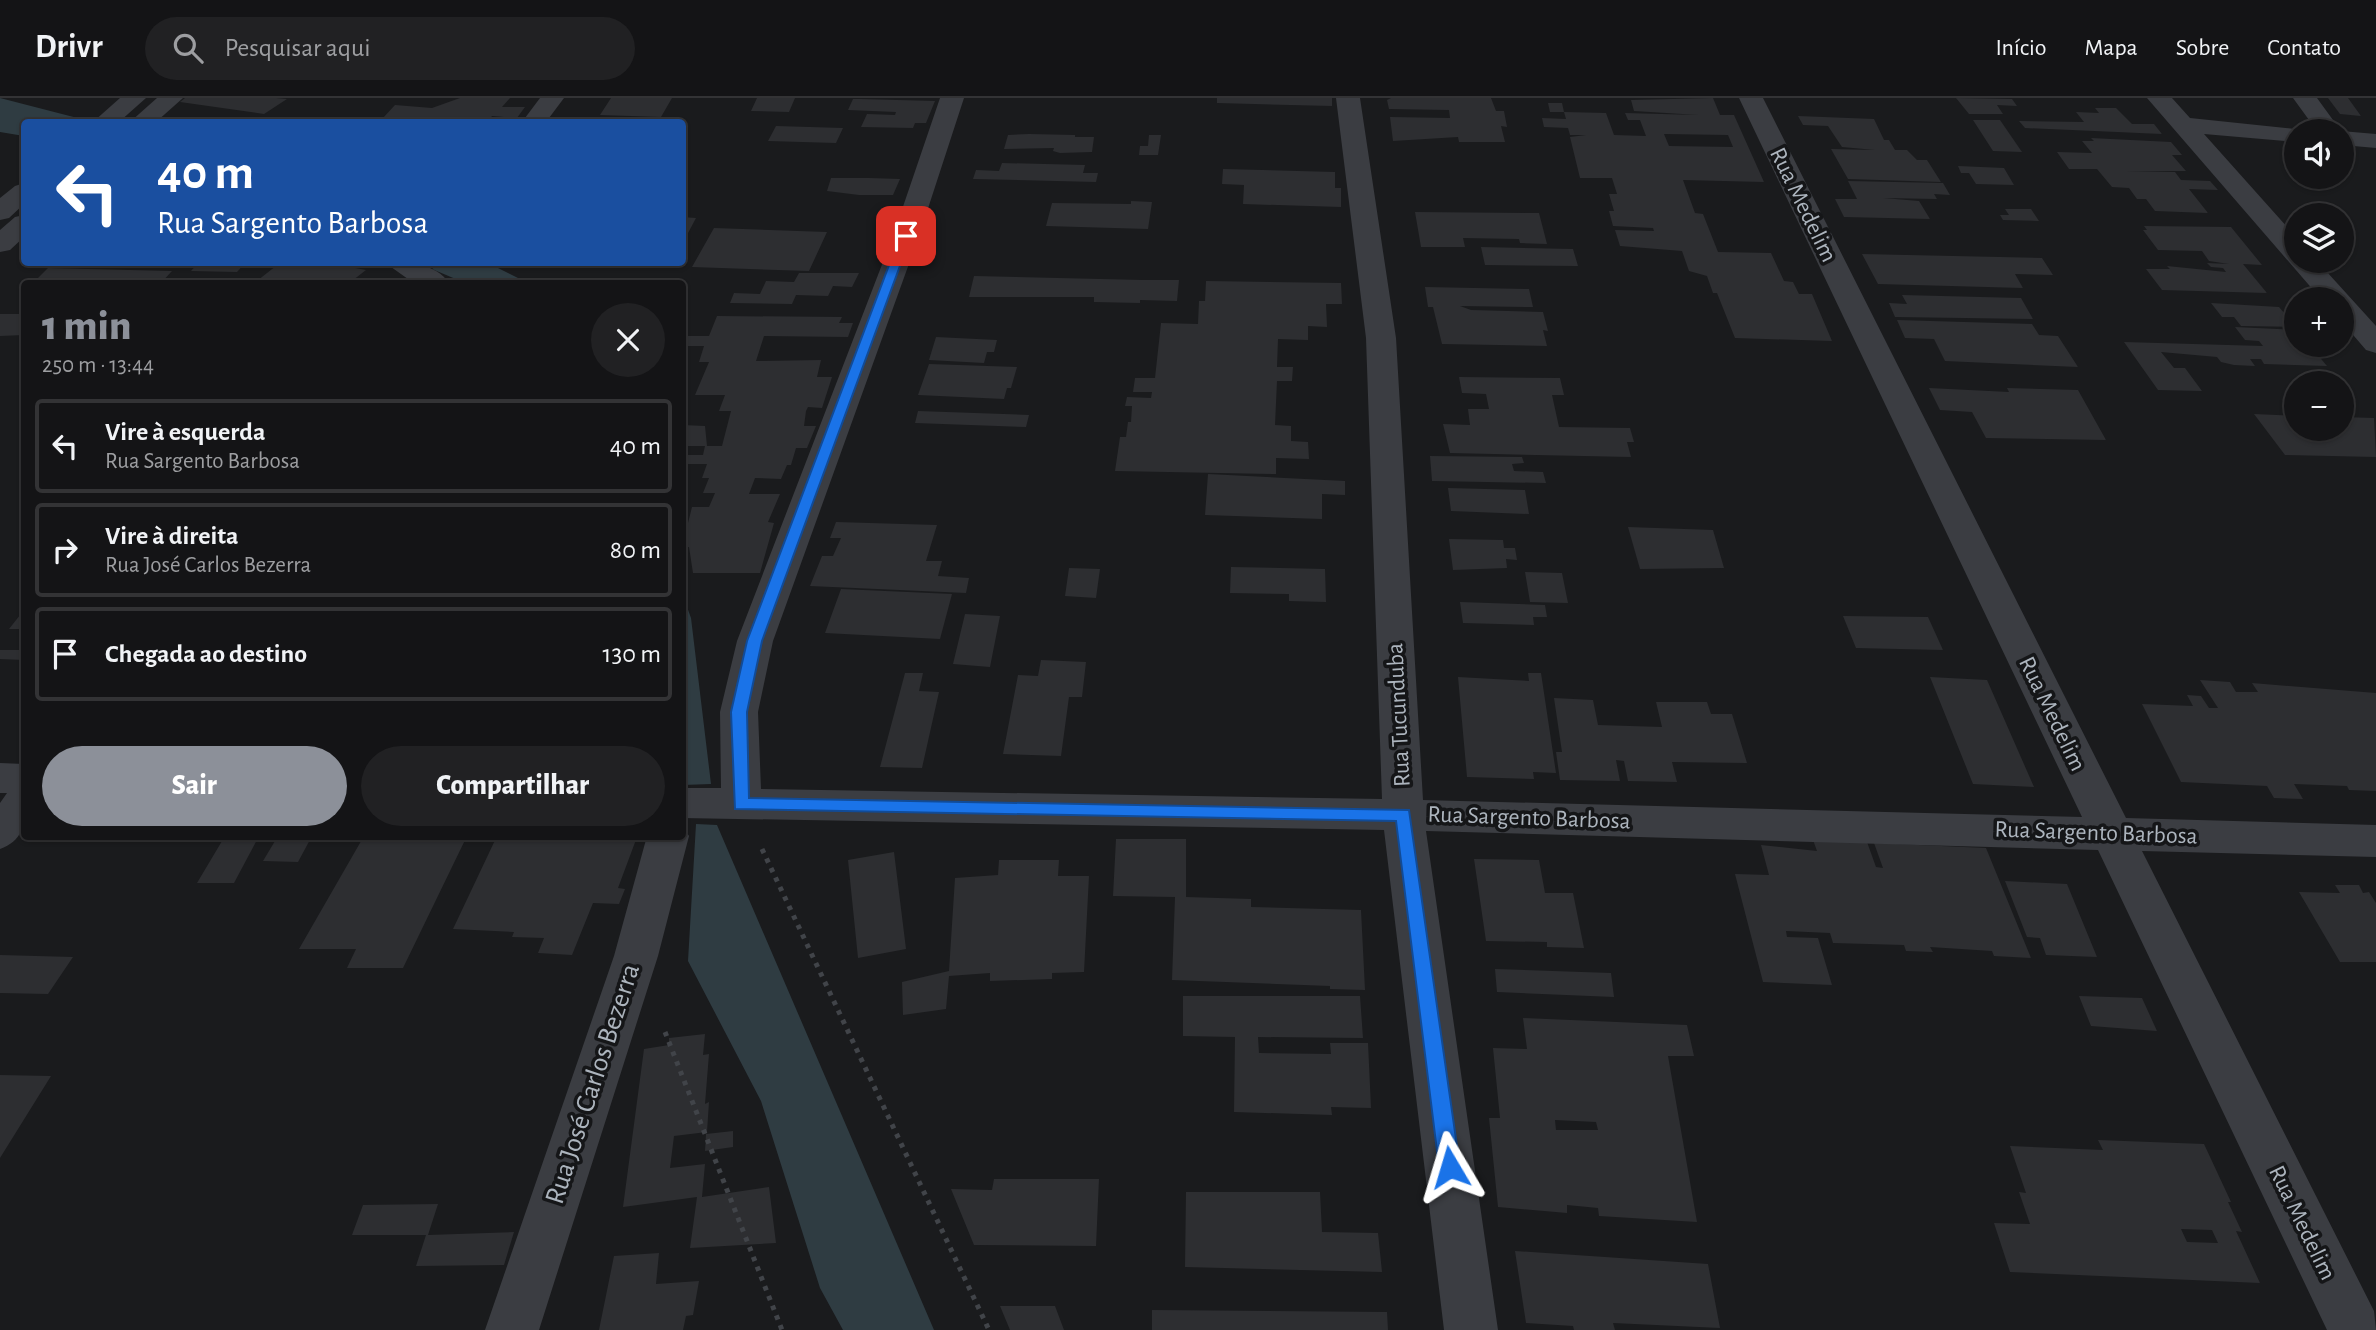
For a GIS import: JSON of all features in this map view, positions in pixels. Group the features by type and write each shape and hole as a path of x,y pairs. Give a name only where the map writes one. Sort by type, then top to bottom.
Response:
{"street":[{"path":"109,119 134,98"},
{"path":"146,119 171,98"},
{"path":"536,119 552,98"},
{"path":"741,804 739,712 755,641 906,236 952,98"},
{"name":"Rua Tucunduba","path":"1348,98 1381,338 1404,815 1471,1330"},
{"name":"Rua Medelim","path":"1751,98 2355,1330"},
{"path":"2159,98 2284,240"},
{"path":"2305,98 2320,119"},
{"path":"2182,125 2284,134"},
{"path":"2354,139 2376,141"},
{"path":"0,212 21,194"},
{"path":"0,244 21,226"},
{"path":"2313,273 2325,287"},
{"path":"2354,319 2376,344"},
{"path":"0,778 21,779"},
{"name":"Rua Sargento Barbosa","path":"686,803 1404,815 2376,841"},
{"path":"0,833 21,805"},
{"name":"Rua José Carlos Bezerra","path":"512,1330 636,956 667,840"}],"path":[{"path":"741,804 989,1330"},
{"path":"636,956 782,1330"}],"shaded area":[{"path":"0,98 81,119 21,119 21,136 0,132"},
{"path":"436,266 494,266 522,280 458,280 432,269"},
{"path":"686,604 691,618 711,784 686,785"},
{"path":"696,824 717,825 934,1330 843,1330 820,1288 761,1101 688,961"}],"building":[{"path":"185,98 287,99 264,114 180,102"},
{"path":"460,98 510,98 502,107 525,107 516,119 492,116 490,119 382,119 395,105 432,108"},
{"path":"611,98 672,98 661,117 600,115"},
{"path":"757,98 795,98 789,112 751,111"},
{"path":"1217,98 1332,98 1332,106 1217,103"},
{"path":"1491,98 1496,111 1504,111 1507,127 1501,126 1505,142 1459,142 1458,137 1393,141 1390,117 1450,118 1449,110 1389,109 1387,100"},
{"path":"1713,98 1720,115 1734,115 1764,182 1683,180 1695,213 1703,214 1718,252 1771,253 1784,281 1793,282 1799,294 1812,294 1832,341 1735,338 1717,293 1713,293 1707,276 1689,271 1682,251 1620,246 1615,230 1654,231 1653,228 1613,226 1609,211 1614,211 1609,194 1617,194 1612,178 1580,178 1570,137 1586,135 1570,135 1568,128 1544,127 1542,118 1566,119 1564,112 1606,113 1614,135 1646,136 1640,120 1628,120 1625,113 1698,115 1634,111 1631,100","holes":["1664,134 1728,135 1733,147 1669,146"]},
{"path":"1956,98 2012,99 2017,106 1997,105 2003,114 1969,114"},
{"path":"2328,98 2348,98 2361,116 2340,114"},
{"path":"853,99 935,101 926,123 915,123 913,128 861,127 867,114 895,115 896,112 848,110"},
{"path":"1548,103 1562,103 1564,112 1550,112"},
{"path":"2095,108 2116,108 2132,124 2154,124 2162,134 2025,128 2019,121 2084,122 2076,112 2099,113"},
{"path":"1798,116 1874,119 1884,140 1889,140 1895,150 1907,150 1917,160 1927,160 1941,182 1848,179 1831,149 1875,150 1842,147 1828,126 1803,125"},
{"path":"1973,120 2000,120 2022,152 1993,151"},
{"path":"776,126 843,128 836,143 768,141"},
{"path":"1008,135 1094,137 1092,152 1060,153 1053,151 1054,148 1004,149"},
{"path":"1149,135 1161,135 1158,155 1139,155 1140,146 1148,146"},
{"path":"2091,138 2171,142 2182,155 2172,155 2186,171 2127,171 2175,172 2181,180 2210,181 2218,190 2189,189 2208,213 2155,211 2146,199 2137,199 2129,188 2112,187 2097,169 2069,169 2057,152 2092,153 2082,141 2094,141"},
{"path":"1002,163 1085,165 1083,173 1098,173 1096,182 973,179 976,170 999,171"},
{"path":"1958,166 2004,168 2014,185 1976,184 1969,173 1961,173"},
{"path":"1223,169 1335,172 1335,188 1341,188 1341,207 1243,204 1244,185 1222,184"},
{"path":"831,178 900,179 893,195 859,195 827,191"},
{"path":"1848,181 1943,183 1950,195 1934,194 1937,199 1883,198 1919,201 1930,219 1844,217 1835,199 1857,199"},
{"path":"1131,201 1152,202 1148,229 1046,226 1052,203 1131,204"},
{"path":"2005,209 2031,209 2039,221 2003,220 2000,215 2009,215"},
{"path":"1415,212 1539,213 1547,244 1520,243 1519,239 1463,238 1465,247 1421,247"},
{"path":"686,217 696,218 687,235"},
{"path":"2144,226 2231,227 2262,265 2243,264 2267,293 2162,290 2146,269 2170,269 2167,266 2226,272 2223,268 2211,267 2207,263 2229,264 2209,261 2202,251 2158,250 2143,230 2147,230"},
{"path":"714,228 827,232 809,271 692,267"},
{"path":"1481,247 1573,249 1578,266 1485,265"},
{"path":"1862,254 2042,258 2053,275 2015,274 2023,288 1878,284"},
{"path":"195,266 242,266 237,272 191,271"},
{"path":"276,266 345,266 366,270 353,280 258,280"},
{"path":"48,268 172,271 164,280 36,280"},
{"path":"799,273 859,273 852,287 833,286 828,296 796,295 792,304 730,303 734,293 760,294 766,281 794,282"},
{"path":"974,276 1179,280 1177,301 1140,300 1140,303 1094,302 1094,297 969,297"},
{"path":"1206,281 1341,283 1342,304 1326,304 1327,327 1308,326 1308,340 1278,339 1277,367 1293,367 1292,381 1277,381 1275,425 1291,426 1291,441 1308,442 1309,459 1276,458 1276,474 1115,471 1120,437 1126,437 1128,422 1131,422 1132,406 1125,406 1127,397 1151,398 1152,392 1133,392 1135,378 1155,378 1161,323 1198,324 1199,301 1205,301"},
{"path":"1425,287 1529,289 1533,307 1460,306 1471,310 1543,312 1548,331 1543,330 1547,346 1442,344 1433,307 1428,307"},
{"path":"1902,295 2021,298 2033,319 1895,317 1889,303 1907,304"},
{"path":"2211,303 2279,307 2284,313 2284,327 2241,326 2234,317 2222,317"},
{"path":"0,314 21,314 21,335 0,336"},
{"path":"717,316 842,317 839,323 853,323 848,337 764,336 756,361 821,360 817,377 832,377 822,408 808,407 806,411 804,426 816,426 807,448 796,448 791,465 787,465 781,479 755,478 749,494 780,494 768,522 774,523 760,573 693,573 689,547 686,547 686,531 692,507 709,507 715,493 703,493 709,478 702,478 707,464 686,464 686,455 703,455 705,446 686,446 686,425 705,426 707,446 722,446 731,411 719,411 725,395 695,395 709,362 699,362 704,346 686,346 686,336 709,336"},
{"path":"1897,320 2032,324 2039,335 2058,336 2078,367 1945,361 1934,339 1905,338"},
{"path":"2235,327 2284,329 2284,357 2320,357 2327,366 2264,364 2261,359 2250,359 2255,366 2234,365 2221,362 2217,357 2161,352 2174,368 2185,368 2202,391 2158,390 2124,342 2263,346 2259,341 2245,340"},
{"path":"936,337 997,340 994,352 987,352 984,363 929,360"},
{"path":"929,364 1017,367 1011,388 1007,388 1004,399 918,395"},
{"path":"1459,377 1560,378 1564,395 1552,395 1559,427 1630,428 1634,442 1627,442 1631,457 1450,453 1443,424 1470,425 1468,409 1489,409 1486,394 1462,393"},
{"path":"1929,388 2009,392 2007,388 2078,390 2106,440 1986,438 1972,412 1940,410"},
{"path":"918,411 1029,415 1026,427 915,423"},
{"path":"2254,414 2284,415 2284,441 2354,441 2354,417 2374,418 2376,457 2285,455"},
{"path":"1430,456 1522,457 1524,463 1512,464 1514,471 1543,472 1546,483 1432,481"},
{"path":"1208,474 1345,481 1345,495 1322,494 1322,519 1205,515"},
{"path":"1448,488 1525,490 1529,514 1451,511"},
{"path":"836,522 937,525 926,561 942,561 938,576 969,578 966,593 810,586 822,556 833,556 841,538 830,538"},
{"path":"1628,527 1713,530 1724,568 1640,569"},
{"path":"1449,539 1503,540 1504,548 1515,548 1517,560 1506,559 1507,568 1453,570"},
{"path":"1231,567 1325,569 1326,602 1289,601 1289,594 1230,593"},
{"path":"1069,568 1100,569 1096,598 1065,596"},
{"path":"1525,572 1562,573 1568,603 1530,602"},
{"path":"841,589 952,594 940,639 825,633"},
{"path":"1460,602 1545,605 1547,617 1533,617 1534,625 1463,623"},
{"path":"21,614 21,629 9,629"},
{"path":"965,614 1000,616 990,667 953,664"},
{"path":"1843,616 1928,617 1943,650 1856,648"},
{"path":"21,647 21,660 0,659 0,650 19,650"},
{"path":"1041,660 1086,662 1082,697 1069,697 1061,756 1003,754 1018,675 1038,676"},
{"path":"905,673 923,673 919,691 939,692 922,768 880,767"},
{"path":"1528,673 1541,673 1556,773 1533,772 1534,779 1467,777 1458,677 1529,681"},
{"path":"1930,677 1987,680 2034,787 1973,784"},
{"path":"2200,680 2230,682 2236,692 2258,692 2252,683 2376,693 2376,791 2349,790 2347,786 2294,784 2303,799 2274,798 2267,786 2181,782 2142,704 2193,706 2187,695 2201,696 2209,708 2218,708"},
{"path":"1554,698 1593,700 1598,725 1662,727 1656,702 1707,702 1711,714 1732,714 1747,763 1672,762 1677,782 1628,781 1624,761 1616,760 1620,781 1560,780 1556,752 1562,752"},
{"path":"1116,839 1186,839 1186,897 1251,899 1251,907 1361,910 1365,990 1330,989 1330,986 1172,980 1175,897 1113,896"},
{"path":"223,840 257,840 234,883 197,883"},
{"path":"276,840 310,840 298,862 263,861"},
{"path":"362,840 465,840 403,968 347,968 356,949 299,949"},
{"path":"495,840 636,840 618,888 625,889 619,904 593,903 572,955 538,953 544,938 512,937 514,932 453,929"},
{"path":"1813,840 1867,842 1876,867 1883,868 1874,843 1986,848 2031,958 1994,956 1992,951 1930,947 1933,952 1906,951 1904,945 1833,943 1830,933 1786,931 1787,937 1818,938 1832,985 1763,982 1735,874 1769,875 1761,845 1817,851"},
{"path":"894,852 906,949 858,958 848,860"},
{"path":"1474,859 1539,860 1545,893 1573,893 1584,948 1547,947 1547,942 1486,941"},
{"path":"999,860 1059,860 1058,876 1089,876 1084,972 1052,973 1052,979 990,981 990,973 949,976 946,1009 903,1015 902,982 949,971 955,878 998,875"},
{"path":"2005,881 2067,884 2097,957 2046,955 2040,938 2027,937"},
{"path":"2335,885 2359,885 2363,893 2369,892 2376,903 2376,962 2340,962 2299,892 2340,893"},
{"path":"0,955 73,957 48,994 0,993"},
{"path":"1495,969 1611,973 1614,997 1497,992"},
{"path":"1183,996 1360,996 1363,1038 1258,1037 1259,1053 1331,1054 1330,1043 1368,1043 1371,1108 1331,1107 1332,1115 1234,1112 1235,1037 1183,1036"},
{"path":"2079,996 2142,998 2157,1031 2091,1026"},
{"path":"1523,1018 1687,1025 1694,1056 1668,1056 1697,1222 1599,1216 1598,1208 1567,1205 1567,1213 1498,1207 1489,1118 1500,1118 1493,1048 1527,1049","holes":["1555,1120 1596,1122 1598,1130 1556,1130"]},
{"path":"705,1034 703,1055 709,1054 705,1104 709,1102 707,1132 674,1136 670,1168 705,1164 702,1197 769,1187 776,1243 690,1248 697,1197 623,1207 644,1049 669,1045 669,1038"},
{"path":"0,1075 51,1076 0,1158"},
{"path":"733,1131 733,1147 705,1151 706,1134"},
{"path":"2098,1140 2204,1144 2231,1202 2228,1202 2242,1232 2236,1231 2260,1283 2010,1272 1994,1223 2030,1224 2019,1192 2026,1193 2010,1146 2103,1150","holes":["2181,1229 2212,1230 2218,1243 2187,1242"]},
{"path":"994,1179 1099,1179 1096,1246 974,1245 951,1189 992,1190"},
{"path":"1186,1192 1320,1192 1322,1232 1378,1233 1382,1272 1185,1267"},
{"path":"438,1204 428,1235 514,1232 504,1265 416,1266 426,1235 352,1235 363,1205"},
{"path":"1515,1251 1708,1264 1720,1328 1613,1323 1615,1330 1574,1330 1573,1326 1526,1323"},
{"path":"659,1253 656,1284 699,1281 693,1315 686,1316 683,1330 599,1330 614,1256"},
{"path":"1000,1306 1055,1306 1064,1330 1010,1330"},
{"path":"1152,1310 1387,1312 1388,1330 1152,1330"}],"route":[{"path":"906,236 755,641 739,712 741,804 1404,815 1450,1167"}]}
